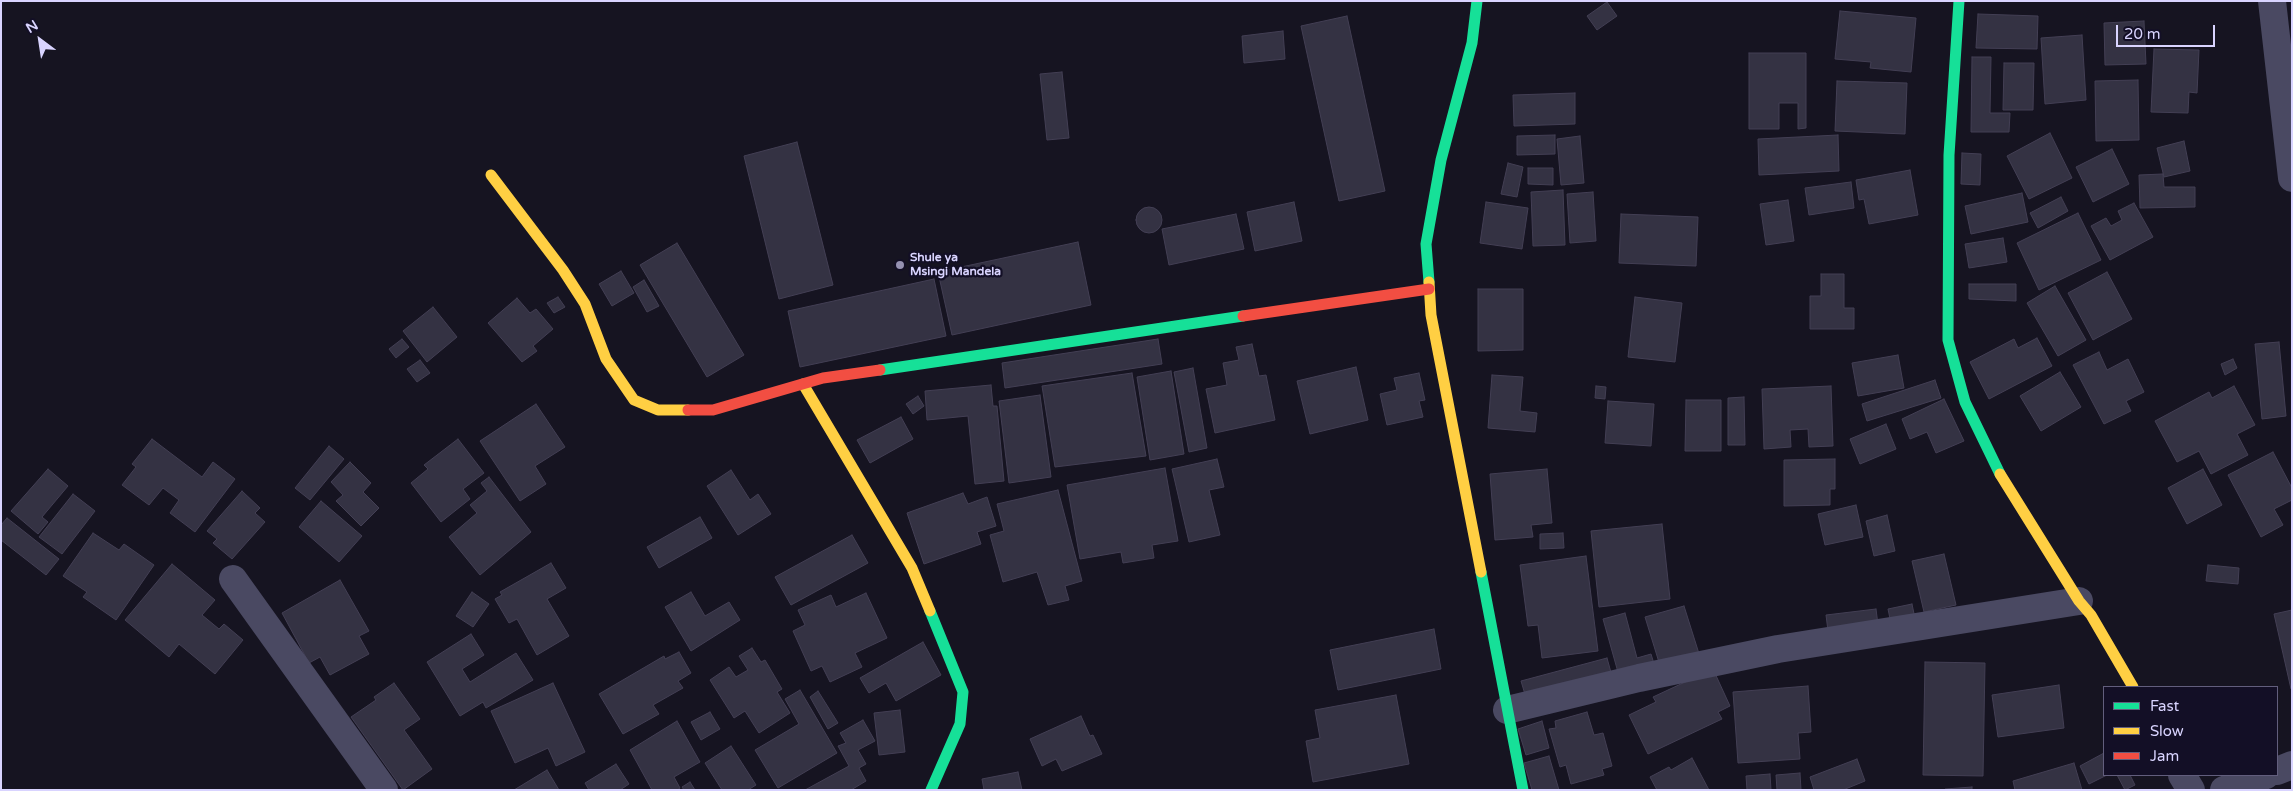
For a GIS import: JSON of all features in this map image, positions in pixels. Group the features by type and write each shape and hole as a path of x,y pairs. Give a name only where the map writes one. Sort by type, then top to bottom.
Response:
{"street":[{"path":"1477,1 1472,43 1441,160 1426,244 1431,315 1523,790"},
{"path":"1959,1 1949,155 1948,340 1965,402 1994,464 2079,601 2091,615 2132,686"},
{"path":"2272,1 2292,178"},
{"path":"491,175 563,270 585,304 606,358 634,400 658,410 713,410 823,378 1430,289"},
{"path":"803,384 912,568 963,692 960,724 931,790"},
{"path":"233,579 384,790"},
{"path":"1507,710 1639,678 1778,649 2079,601"},
{"path":"2278,771 2292,765"},
{"path":"2183,776 2191,790"},
{"path":"2224,790 2263,776"}],"building":[{"path":"1607,2 1617,16 1597,30 1587,16"},
{"path":"1840,11 1916,18 1911,72 1870,68 1871,62 1835,59"},
{"path":"1978,14 2038,16 2037,49 1976,48"},
{"path":"1347,16 1385,191 1339,201 1301,26"},
{"path":"2144,21 2146,64 2105,65 2104,23"},
{"path":"1283,31 1285,59 1244,63 1242,36"},
{"path":"2082,35 2086,100 2045,104 2041,38"},
{"path":"2154,49 2199,50 2197,93 2189,92 2188,113 2151,112"},
{"path":"1749,53 1806,53 1806,128 1798,129 1798,103 1779,103 1779,129 1749,129"},
{"path":"1972,57 1991,57 1990,113 2010,113 2009,132 1971,132"},
{"path":"2004,63 2034,63 2033,110 2003,110"},
{"path":"1062,72 1069,138 1047,140 1040,74"},
{"path":"2138,80 2139,140 2096,141 2095,81"},
{"path":"1837,81 1907,83 1905,134 1835,131"},
{"path":"1575,93 1575,124 1514,126 1513,95"},
{"path":"2050,133 2072,178 2029,199 2007,156"},
{"path":"1555,135 1555,154 1517,155 1517,136"},
{"path":"1838,135 1839,171 1759,175 1758,139"},
{"path":"1580,136 1584,183 1561,185 1557,139"},
{"path":"2184,141 2190,171 2164,177 2157,148"},
{"path":"797,142 833,285 779,299 744,156"},
{"path":"2112,149 2129,184 2093,202 2076,167"},
{"path":"1962,153 1981,154 1980,185 1961,184"},
{"path":"1508,163 1523,167 1517,197 1501,194"},
{"path":"1528,168 1553,168 1553,185 1528,184"},
{"path":"1910,170 1918,215 1869,224 1864,199 1859,200 1856,180"},
{"path":"2163,174 2164,187 2195,187 2195,207 2140,208 2139,175"},
{"path":"1851,182 1854,208 1809,215 1805,188"},
{"path":"1563,190 1565,245 1533,246 1531,192"},
{"path":"1593,192 1596,241 1570,243 1567,194"},
{"path":"2022,193 2028,222 1971,234 1965,206"},
{"path":"2061,197 2068,211 2038,228 2030,213"},
{"path":"1788,200 1794,241 1766,245 1760,204"},
{"path":"1294,202 1302,241 1255,251 1247,212"},
{"path":"1486,202 1528,208 1522,249 1480,243"},
{"path":"2134,203 2153,237 2110,260 2091,226 2106,218 2111,226 2122,220 2118,211"},
{"path":"1149,207 1158,211 1162,220 1158,229 1149,233 1140,229 1136,220 1140,211"},
{"path":"2078,213 2101,260 2039,290 2017,243"},
{"path":"1236,214 1244,249 1169,265 1162,229"},
{"path":"1621,214 1698,217 1696,266 1619,263"},
{"path":"2003,238 2007,262 1969,268 1965,244"},
{"path":"1078,242 1091,305 952,335 938,272"},
{"path":"677,243 744,355 707,377 640,265"},
{"path":"621,271 634,293 612,306 599,284"},
{"path":"2107,272 2132,319 2093,340 2068,293"},
{"path":"1821,274 1844,274 1844,308 1854,308 1854,329 1810,329 1810,296 1821,296"},
{"path":"934,279 946,336 800,367 788,311"},
{"path":"644,280 659,306 647,312 633,287"},
{"path":"1969,284 2016,284 2016,301 1969,299"},
{"path":"2055,286 2086,340 2058,356 2027,303"},
{"path":"1478,289 1523,289 1523,350 1478,351"},
{"path":"558,297 565,307 554,313 547,303"},
{"path":"1635,297 1682,303 1675,362 1628,357"},
{"path":"517,298 530,313 536,309 553,329 533,346 537,351 522,362 488,323"},
{"path":"433,307 457,337 427,362 403,331"},
{"path":"2037,338 2052,366 1989,399 1970,362 2014,339 2018,348"},
{"path":"402,339 409,347 396,358 389,349"},
{"path":"1158,339 1162,364 1005,388 1002,363"},
{"path":"2279,342 2286,416 2262,419 2255,344"},
{"path":"1252,344 1259,376 1266,375 1275,420 1215,433 1206,389 1227,385 1223,363 1239,360 1236,347"},
{"path":"2099,352 2107,370 2128,359 2144,392 2126,401 2131,411 2104,424 2073,365"},
{"path":"1898,355 1904,388 1858,396 1852,363"},
{"path":"2233,359 2237,368 2225,375 2221,364"},
{"path":"420,360 430,373 417,382 407,369"},
{"path":"1356,367 1368,420 1310,434 1297,381"},
{"path":"1193,368 1207,448 1189,452 1174,372"},
{"path":"1171,371 1184,454 1150,460 1137,377"},
{"path":"2060,372 2081,407 2041,431 2020,396"},
{"path":"1132,373 1146,456 1055,467 1042,386"},
{"path":"1419,373 1425,400 1419,401 1423,417 1387,425 1380,394 1397,390 1394,378"},
{"path":"1492,375 1523,377 1520,411 1537,413 1535,432 1488,428"},
{"path":"1935,380 1941,398 1867,421 1862,404"},
{"path":"991,385 993,406 997,406 1004,481 975,484 968,416 927,420 925,391"},
{"path":"1596,386 1606,387 1605,399 1595,398"},
{"path":"1831,386 1833,446 1809,447 1808,429 1790,430 1791,447 1764,449 1762,389"},
{"path":"2234,386 2255,425 2237,434 2248,455 2211,474 2199,451 2177,462 2155,421 2209,392 2212,398"},
{"path":"1040,395 1051,477 1009,483 999,401"},
{"path":"918,396 924,406 913,414 906,404"},
{"path":"1744,397 1745,445 1728,445 1728,398"},
{"path":"1944,399 1964,441 1936,453 1927,432 1910,439 1902,419"},
{"path":"1686,400 1721,400 1721,451 1685,451"},
{"path":"1608,401 1654,404 1651,446 1605,443"},
{"path":"536,404 565,447 535,466 546,484 520,501 480,441"},
{"path":"901,417 913,439 870,463 857,440"},
{"path":"1886,424 1896,449 1860,464 1850,439"},
{"path":"152,439 202,477 213,462 235,479 195,532 170,513 179,500 163,488 149,505 122,485 136,467 132,464"},
{"path":"458,439 484,473 463,489 470,499 441,522 411,483 428,469 424,465"},
{"path":"329,446 344,459 310,500 295,488"},
{"path":"2273,452 2292,488 2292,500 2274,509 2283,525 2261,537 2228,475"},
{"path":"1217,459 1224,487 1209,490 1220,535 1189,542 1172,469"},
{"path":"1835,459 1835,489 1830,489 1830,505 1784,506 1784,460"},
{"path":"350,462 371,483 363,492 379,508 361,526 336,501 343,495 331,482"},
{"path":"1165,468 1178,541 1152,545 1154,558 1123,563 1121,552 1080,559 1067,485"},
{"path":"48,469 68,486 42,517 48,522 38,534 11,511"},
{"path":"1547,469 1552,523 1531,525 1533,537 1495,540 1490,474"},
{"path":"2203,469 2222,505 2187,524 2168,488"},
{"path":"731,470 750,500 758,494 771,514 738,535 707,486"},
{"path":"489,477 531,532 480,575 449,537 477,513 470,505 487,491 481,483"},
{"path":"1058,490 1082,581 1065,586 1069,600 1048,605 1037,572 1003,582 990,535 1004,531 997,504"},
{"path":"242,491 260,508 255,513 265,522 232,559 213,543 217,539 207,531"},
{"path":"963,493 968,504 987,497 996,526 977,532 981,544 924,564 907,513"},
{"path":"73,494 95,511 62,554 39,537"},
{"path":"321,501 362,536 339,562 299,527"},
{"path":"1856,505 1863,537 1825,545 1818,514"},
{"path":"1887,515 1895,551 1874,556 1866,521"},
{"path":"700,517 712,538 659,568 647,547"},
{"path":"7,518 59,559 46,575 1,540 1,525"},
{"path":"1662,524 1670,599 1599,607 1591,531"},
{"path":"93,533 119,550 124,544 154,565 116,620 83,597 87,592 63,576"},
{"path":"1563,533 1564,548 1540,549 1540,534"},
{"path":"852,535 868,563 791,605 775,577"},
{"path":"1944,554 1956,605 1924,612 1912,561"},
{"path":"1586,556 1598,651 1542,658 1538,625 1528,626 1520,565"},
{"path":"551,563 566,588 547,599 569,636 537,655 517,619 509,623 495,599 502,595 500,592"},
{"path":"172,564 215,600 202,615 219,629 224,624 243,640 215,674 179,644 169,657 125,620"},
{"path":"2208,565 2239,568 2238,584 2206,581"},
{"path":"340,580 369,631 359,636 369,654 330,675 320,657 309,663 282,613"},
{"path":"472,592 489,604 473,627 456,616"},
{"path":"691,592 705,616 729,602 740,620 691,651 665,607"},
{"path":"866,593 887,638 855,653 862,667 830,682 822,666 811,671 793,631 805,625 798,610 831,595 836,607"},
{"path":"1912,604 1917,628 1893,633 1888,609"},
{"path":"1684,606 1701,660 1662,672 1645,617"},
{"path":"1876,609 1880,640 1830,647 1826,615"},
{"path":"2292,610 2292,689 2291,689 2274,614"},
{"path":"1625,613 1637,658 1651,654 1659,680 1623,690 1603,619"},
{"path":"1434,629 1441,669 1338,690 1330,650"},
{"path":"471,634 484,655 462,669 470,682 516,653 533,680 486,708 483,702 460,716 427,662"},
{"path":"923,642 941,675 896,701 886,683 869,693 860,678"},
{"path":"752,648 761,662 765,660 782,689 777,692 790,713 759,733 745,711 734,718 710,680 729,667 736,677 748,670 739,656"},
{"path":"679,652 691,673 678,681 683,688 653,705 659,714 623,734 599,694 664,656 665,659"},
{"path":"1607,658 1615,687 1530,711 1521,681"},
{"path":"1925,662 1985,663 1983,776 1923,775"},
{"path":"1713,669 1730,706 1718,712 1722,719 1648,754 1629,715 1656,702 1653,697"},
{"path":"394,683 420,719 404,730 432,769 403,790 351,717 376,700 374,697"},
{"path":"553,683 585,752 556,766 548,748 515,763 491,711"},
{"path":"2059,685 2064,728 1998,737 1992,695"},
{"path":"1808,686 1811,732 1798,733 1800,759 1738,763 1733,692"},
{"path":"800,690 837,753 778,788 755,750 799,724 785,699"},
{"path":"818,691 838,723 828,729 810,697"},
{"path":"1396,695 1409,764 1313,782 1306,741 1320,738 1315,710"},
{"path":"900,710 905,752 879,755 874,713"},
{"path":"710,712 720,729 701,740 691,722"},
{"path":"1587,712 1594,735 1603,733 1612,766 1602,769 1604,775 1571,784 1566,765 1560,767 1549,729 1556,728 1555,721"},
{"path":"1081,716 1090,736 1093,735 1102,754 1062,771 1056,759 1042,766 1030,739"},
{"path":"863,720 875,741 858,750 866,764 859,768 866,781 851,790 805,790 849,766 838,746 846,743 840,733"},
{"path":"677,721 700,762 674,777 680,788 677,790 652,790 630,750"},
{"path":"1542,721 1549,748 1526,755 1518,729"},
{"path":"731,746 756,785 748,790 722,790 705,763"},
{"path":"2103,754 2103,776 2105,776 2089,784 2080,766"},
{"path":"1549,756 1559,790 1532,790 1524,763"},
{"path":"1692,758 1709,790 1657,790 1650,777 1669,767 1671,770"},
{"path":"1857,759 1865,781 1843,790 1814,790 1810,777"},
{"path":"2074,763 2082,790 2015,790 2013,781"},
{"path":"616,764 629,784 620,790 589,790 585,783"},
{"path":"547,770 559,790 514,790"},
{"path":"1018,772 1022,790 984,790 982,779"},
{"path":"1800,773 1801,790 1777,790 1776,775"},
{"path":"1770,774 1771,790 1747,790 1746,776"},
{"path":"2118,776 2130,776 2135,785 2125,790"},
{"path":"690,782 695,790 684,790 682,787"},
{"path":"1972,787 1972,790 1945,790 1945,789"}],"traffic: fast":[{"path":"1429,282 1426,244 1441,160 1472,43 1477,1"},
{"path":"1959,1 1949,155 1948,340 1965,402 2000,474"},
{"path":"880,370 1243,316"},
{"path":"1481,572 1523,790"},
{"path":"930,611 963,692 960,724 931,790"}],"traffic: slow":[{"path":"491,175 563,270 585,304 606,359 634,400 658,410 688,410"},
{"path":"1429,282 1431,315 1481,572"},
{"path":"803,384 912,568 930,611"},
{"path":"2000,474 2079,601 2091,615 2132,686"}],"traffic: jam":[{"path":"1243,316 1429,289"},
{"path":"688,410 713,410 823,378 880,370"}],"place":[{"name":"Shule ya Msingi Mandela","path":"900,265"}]}
